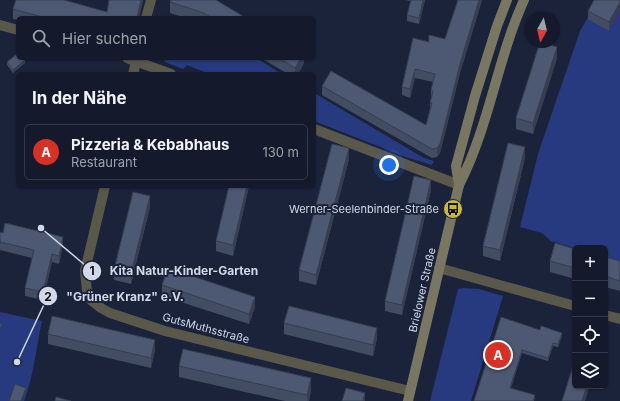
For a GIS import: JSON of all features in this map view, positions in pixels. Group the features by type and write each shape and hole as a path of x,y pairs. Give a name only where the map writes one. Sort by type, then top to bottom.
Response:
{"main road":[{"name":"Brielower Straße","path":"459,185 456,166 458,158 475,96 497,26 507,0"},
{"name":"Brielower Straße","path":"409,396 459,185 471,162 511,32 524,0"}],"street":[{"path":"147,16 151,0"},
{"path":"0,25 16,29"},
{"path":"133,60 133,72"},
{"path":"136,60 166,72"},
{"path":"316,130 459,185"},
{"name":"GutsMuthsstraße","path":"105,188 85,271 87,291 91,300 101,308 110,313 165,331 409,396"},
{"path":"439,268 572,305"},
{"path":"608,316 620,319"}],"shaded area":[{"path":"598,0 620,0 620,262 608,258 608,245 572,245 572,247 551,241 542,233 520,227 538,154 580,31"},
{"path":"164,60 259,60 279,72 205,72 187,65 183,69 165,62"},
{"path":"316,94 424,158 434,161 432,165 406,157 316,122"},
{"path":"458,289 479,289 503,296 471,401 430,401"},
{"path":"0,312 42,321 33,371 24,401 0,401"}],"building":[{"path":"16,0 64,0 107,12 109,0 141,0 137,16 39,16 13,9"},
{"path":"171,0 216,0 243,16 209,16 170,2"},
{"path":"411,0 423,0 419,18 407,15"},
{"path":"458,0 479,0 460,64 440,144 437,148 432,149 322,86 331,71 426,125 432,103 430,103 433,91 431,90 435,74 415,69 410,89 402,87 413,38 429,42 429,35 445,39"},
{"path":"594,0 620,0 609,22 588,11"},
{"path":"538,48 557,48 533,123 516,118"},
{"path":"16,55 16,60 25,60 13,70 7,62"},
{"path":"282,60 300,60 295,68"},
{"path":"508,143 525,147 500,250 483,246"},
{"path":"332,144 349,148 316,275 299,270"},
{"path":"414,176 431,180 402,305 385,301"},
{"path":"229,188 247,188 233,245 216,241"},
{"path":"133,192 150,196 131,274 114,270"},
{"path":"5,223 63,237 59,256 52,254 43,292 25,288 34,250 0,242 0,232 3,233"},
{"path":"555,243 572,248 572,267 550,261"},
{"path":"608,258 620,261 620,281 608,277"},
{"path":"168,268 255,297 249,314 162,285"},
{"path":"289,306 377,328 373,345 284,323"},
{"path":"52,316 155,340 151,358 48,334"},
{"path":"501,317 540,330 541,326 562,333 558,344 553,343 548,358 522,350 510,388 535,395 533,401 474,401"},
{"path":"183,349 311,378 307,395 179,366"},
{"path":"572,369 572,389 586,389 582,401 562,401"},
{"path":"15,384 26,388 21,401 9,401"},
{"path":"346,388 365,393 363,401 342,401"},
{"path":"56,397 71,401 55,401"}],"place":[{"name":"Werner-Seelenbinder-Straße","path":"453,209"},
{"name":"Kita Natur-Kinder-Garten","path":"41,228"},
{"name":"Pizzeria & Kebabhaus","path":"498,355"},
{"name":"\"Grüner Kranz\" e.V.","path":"17,362"}]}
